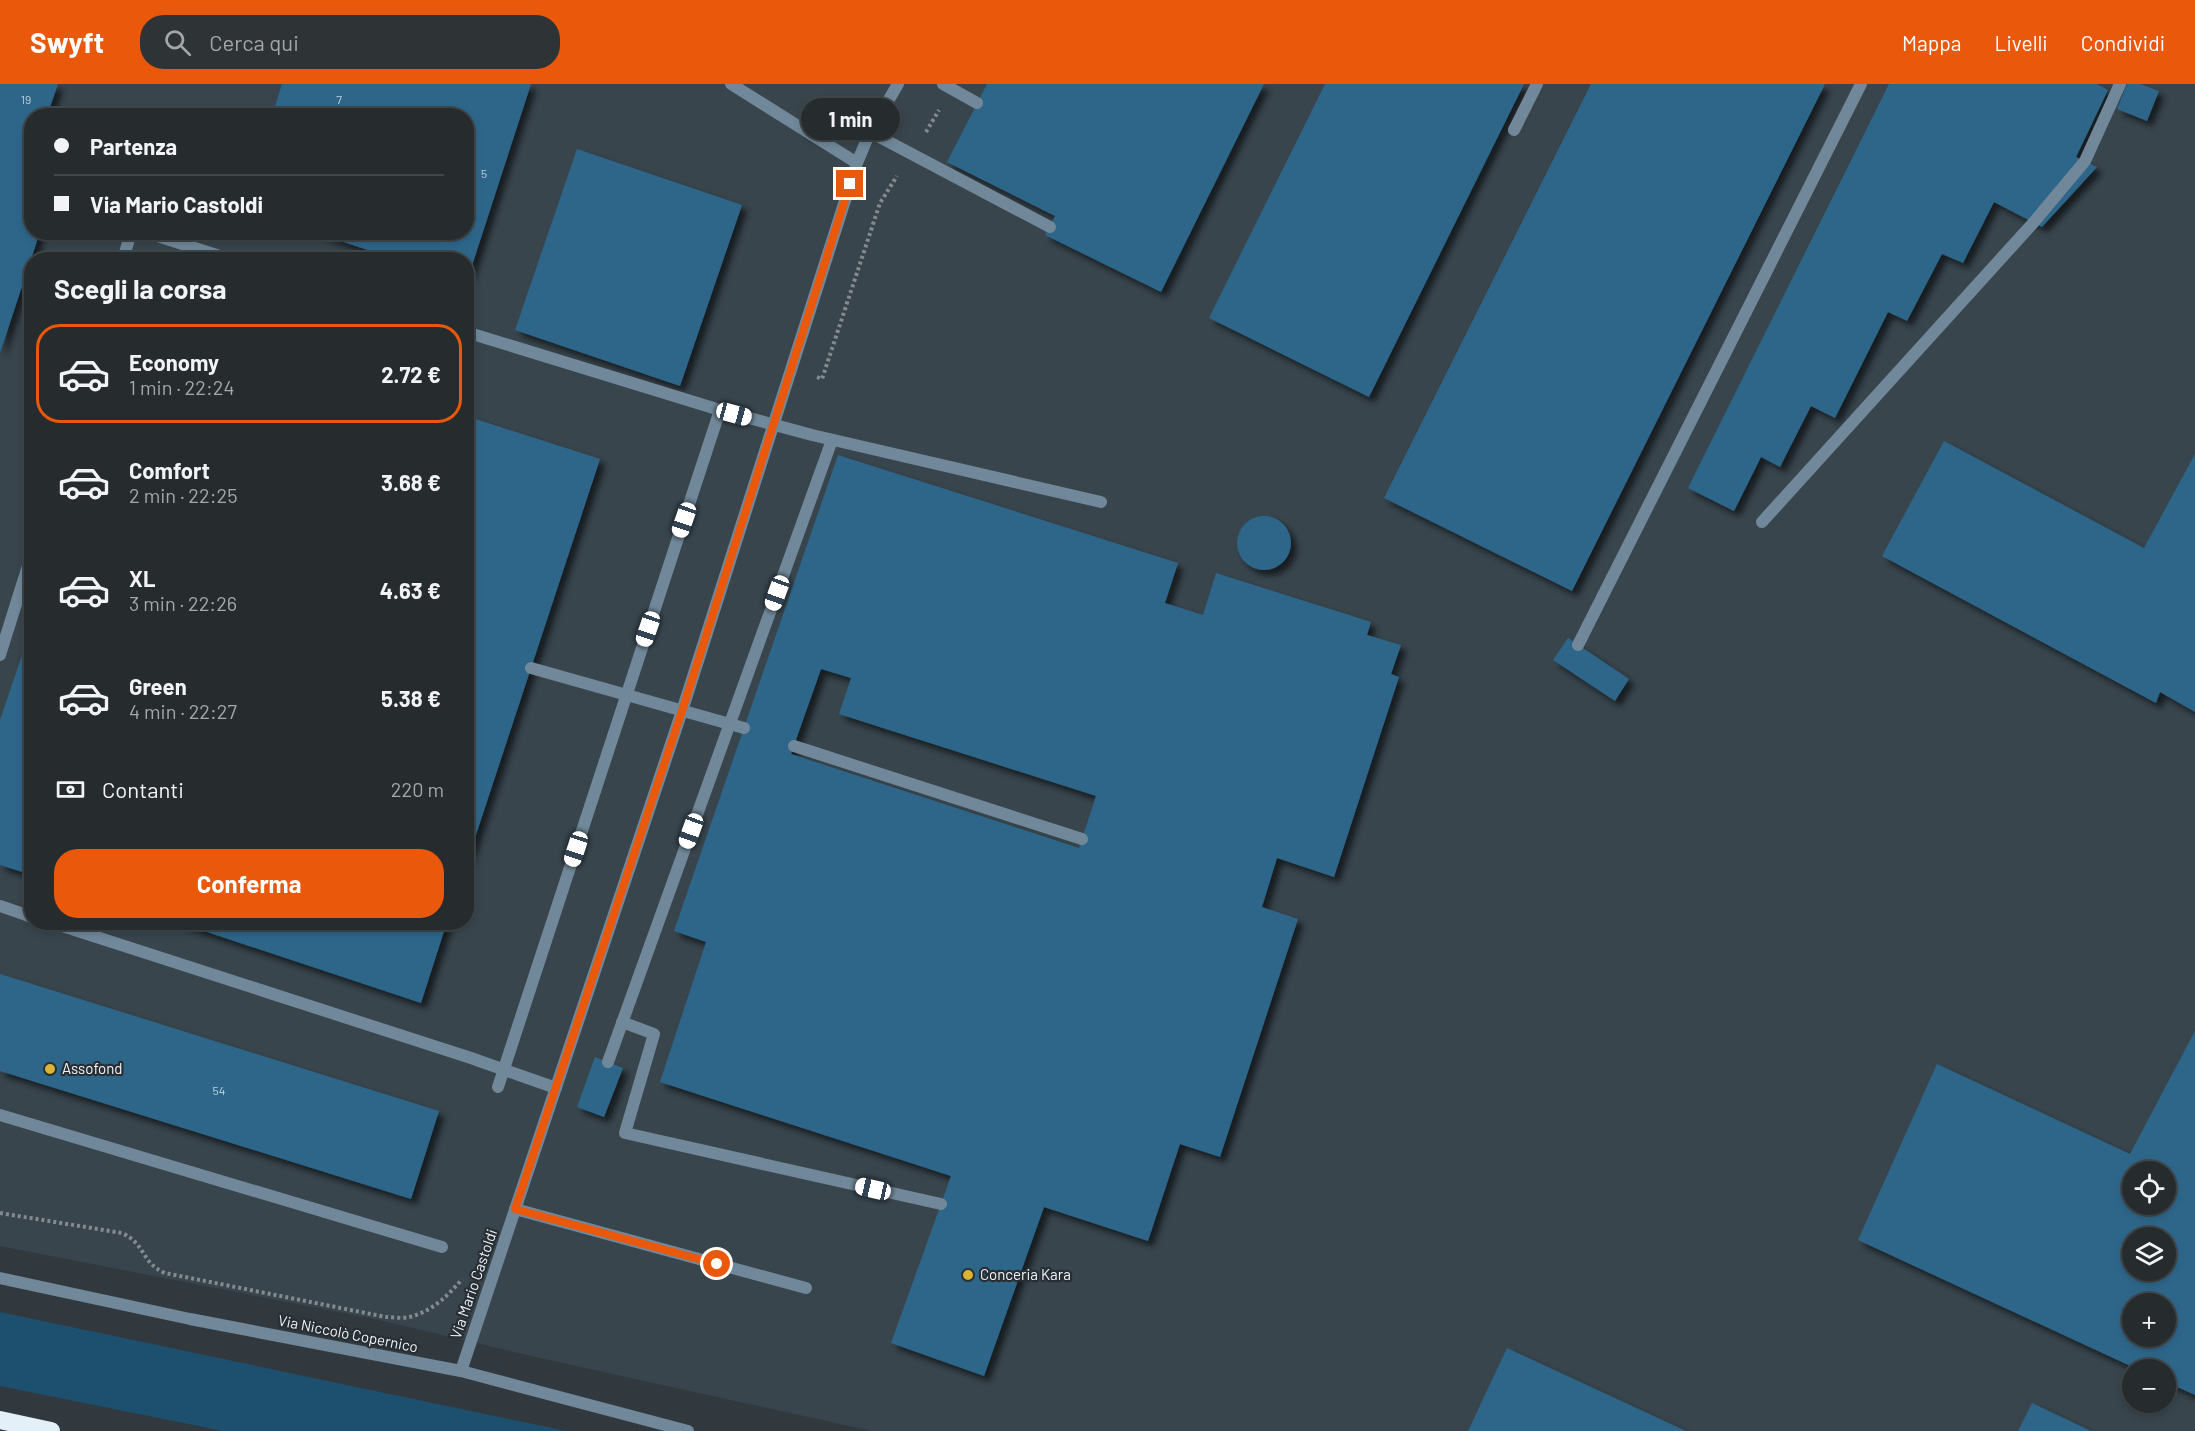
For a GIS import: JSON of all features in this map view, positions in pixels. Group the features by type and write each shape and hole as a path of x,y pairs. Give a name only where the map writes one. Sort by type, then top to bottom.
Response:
{"highway":[{"path":"0,1420 51,1431"}],"street":[{"path":"730,84 856,163"},
{"name":"Via Mario Castoldi","path":"461,1371 682,711 792,371 856,163 870,132 898,84"},
{"path":"943,84 977,103"},
{"path":"1514,130 1537,84"},
{"path":"1578,645 1861,84"},
{"path":"1762,522 2034,222 2085,162 2120,84"},
{"path":"870,132 1050,227"},
{"path":"170,240 207,252"},
{"path":"474,334 720,410 832,440 1101,502"},
{"path":"498,1088 720,410"},
{"path":"608,1062 832,440"},
{"path":"0,655 24,579"},
{"path":"531,668 744,728"},
{"path":"794,746 1082,839"},
{"path":"0,906 24,914"},
{"path":"75,930 556,1088"},
{"path":"622,1022 654,1034 625,1133 941,1204"},
{"path":"0,1115 442,1247"},
{"path":"515,1209 806,1288"},
{"name":"Via Niccolò Copernico","path":"0,1278 461,1371 688,1431"}],"shaded area":[{"path":"0,84 2195,84 2195,1431 872,1431 375,1319 0,1246"},
{"path":"0,1312 566,1431 223,1431 0,1386"}],"building":[{"path":"0,84 58,84 50,108 24,108 24,240 37,240 33,252 24,252 24,280 0,353"},
{"path":"282,84 531,84 474,259 474,252 374,252 337,240 474,240 474,108 274,108"},
{"path":"987,84 1264,84 1161,292 1045,235 1055,216 947,162"},
{"path":"1325,84 1524,84 1369,397 1209,318"},
{"path":"1591,84 1825,84 1572,591 1384,498"},
{"path":"1889,84 2097,84 2108,90 2076,157 2097,167 2042,227 1994,202 1963,263 1942,254 1907,321 1888,312 1835,418 1811,406 1780,467 1761,457 1734,511 1688,488"},
{"path":"2127,84 2140,84 2159,91 2147,121 2117,109"},
{"path":"577,149 742,205 680,386 515,330"},
{"path":"474,419 600,459 474,841"},
{"path":"1944,441 2144,548 2195,454 2195,712 2160,692 2156,703 1882,556"},
{"path":"838,455 1178,563 1165,603 1203,615 1216,573 1371,622 1367,635 1401,645 1391,674 1399,677 1334,877 1277,858 1262,907 1298,919 1220,1157 1180,1144 1148,1241 1044,1207 984,1376 891,1343 951,1176 660,1082 706,942 674,931","holes":["821,669 851,678 839,714 1096,796 1079,848 791,754"]},
{"path":"1264,516 1274,518 1283,524 1289,533 1291,543 1289,553 1283,562 1274,568 1264,570 1254,568 1245,562 1239,553 1237,543 1239,533 1245,524 1254,518"},
{"path":"1568,638 1629,679 1615,701 1553,660"},
{"path":"24,650 24,872 0,865 0,720"},
{"path":"201,930 444,930 421,1003"},
{"path":"0,974 439,1111 411,1199 0,1071"},
{"path":"2195,1031 2195,1395 2176,1386 2176,1359 2122,1359 2122,1362 1858,1240 1937,1064 2130,1154"},
{"path":"595,1057 623,1068 604,1117 577,1107"},
{"path":"1507,1348 1686,1431 1468,1431"},
{"path":"2032,1403 2091,1431 2018,1431"}],"place":[{"name":"Assofond","path":"50,1069"},
{"name":"Conceria Kara","path":"968,1275"}],"route":[{"path":"717,1264 515,1209 682,711 850,184"}]}
